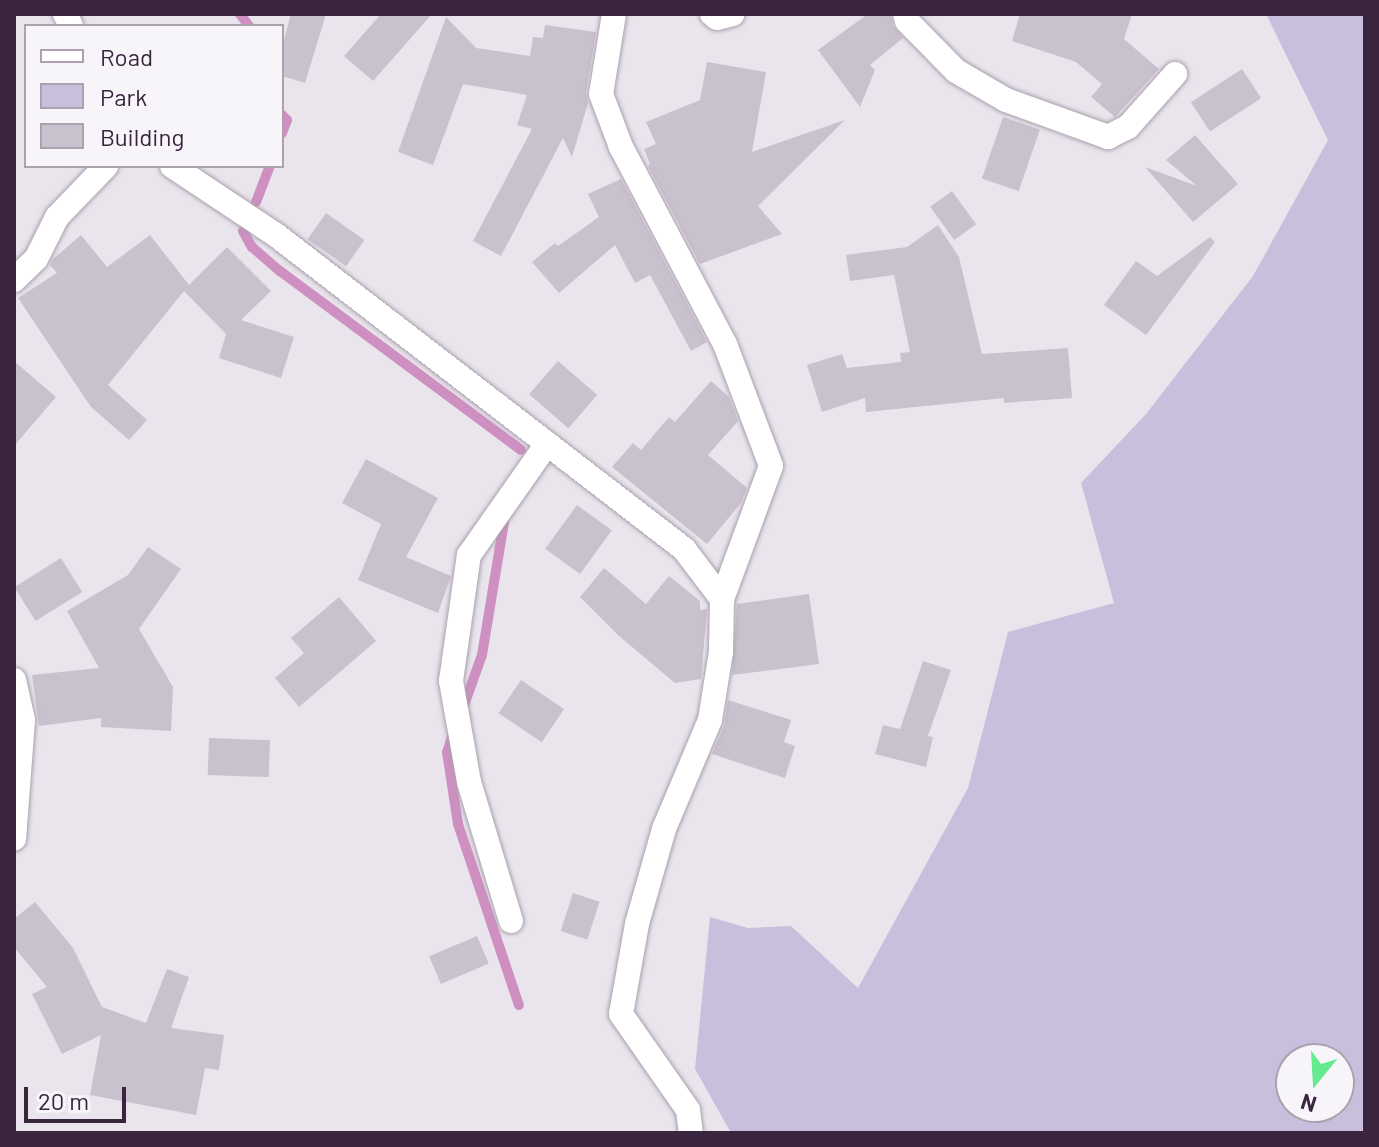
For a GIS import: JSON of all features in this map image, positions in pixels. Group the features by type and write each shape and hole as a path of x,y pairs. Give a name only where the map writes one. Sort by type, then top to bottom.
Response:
{"street":[{"path":"614,14 601,94 621,147 725,344 771,466 722,599 721,652 710,720 664,829 637,924 621,1014 688,1110 691,1133"},
{"path":"712,14 717,18 733,14"},
{"path":"905,14 907,21 956,71 1006,100 1108,137 1128,127 1175,74"},
{"path":"14,280 36,259 57,217 104,168"},
{"path":"175,168 276,235 684,549 722,599"},
{"path":"511,921 469,782 451,681 469,555 547,444"},
{"path":"14,680 23,720 14,839"}],"green space":[{"path":"1266,14 1365,14 1365,1133 731,1133 695,1069 710,917 748,928 791,926 858,988 968,788 1008,632 1114,603 1081,483 1146,414 1253,276 1328,140"}],"building":[{"path":"291,14 326,14 305,83 284,77 284,40"},
{"path":"381,14 432,14 373,81 344,56"},
{"path":"868,14 890,14 893,26 903,38 870,65 875,70 860,107 818,50"},
{"path":"1020,14 1132,14 1124,39 1159,69 1115,117 1091,97 1102,84 1076,62 1012,41"},
{"path":"446,17 476,48 530,56 533,37 543,38 545,25 596,32 586,92 588,103 572,157 563,138 501,256 473,241 532,129 517,125 527,95 463,84 433,165 398,152"},
{"path":"707,62 766,72 752,152 845,120 758,206 782,234 700,264 648,166 650,164 644,149 656,144 646,122 700,100"},
{"path":"1242,69 1261,98 1210,132 1191,102"},
{"path":"1003,117 1040,130 1019,191 982,178"},
{"path":"1195,135 1238,184 1193,222 1145,167 1197,186 1166,160"},
{"path":"621,179 707,342 691,351 650,275 635,283 615,245 559,293 532,262 555,243 558,246 599,217 588,194"},
{"path":"952,191 976,224 954,240 930,207"},
{"path":"326,213 365,240 346,266 308,239"},
{"path":"938,225 959,257 982,354 1068,348 1072,398 1004,403 1004,398 866,412 865,398 822,412 807,365 842,354 847,368 901,362 900,353 910,352 894,275 850,281 846,255 907,247"},
{"path":"81,235 107,267 150,235 189,285 227,247 271,291 241,320 294,337 281,378 219,358 226,334 184,291 108,385 147,420 129,440 91,407 18,298 57,273 50,265 53,259"},
{"path":"1210,237 1215,242 1146,335 1104,305 1136,261 1157,276"},
{"path":"14,361 56,397 14,446"},
{"path":"558,361 597,395 568,428 529,394"},
{"path":"711,381 729,397 738,421 708,455 747,488 741,503 707,544 612,467 633,443 641,450 669,417 675,422"},
{"path":"366,459 438,498 406,557 451,576 438,613 358,580 381,524 342,503"},
{"path":"577,505 612,530 580,574 545,549"},
{"path":"148,547 181,569 139,629 173,687 171,731 101,727 101,718 39,726 32,675 99,668 67,611 128,575"},
{"path":"61,558 82,592 36,621 14,587"},
{"path":"604,568 646,604 669,576 700,601 700,610 707,609 701,679 675,683 619,636 580,597"},
{"path":"809,594 819,664 732,675 737,604"},
{"path":"339,597 376,641 299,707 275,678 304,653 291,638"},
{"path":"923,661 951,670 928,736 933,737 926,767 875,754 883,725 900,729"},
{"path":"521,680 564,709 542,742 499,713"},
{"path":"728,700 791,720 784,742 795,746 785,778 712,754 724,726"},
{"path":"209,738 270,740 269,777 208,775"},
{"path":"573,893 600,902 587,940 561,931"},
{"path":"35,902 73,948 102,1007 146,1023 167,969 189,977 171,1028 224,1035 219,1070 205,1068 196,1115 90,1095 101,1035 62,1054 32,994 47,987 14,947 14,919"},
{"path":"477,936 489,964 441,984 429,956"}],"waterway":[{"path":"240,14 248,24"},
{"path":"284,117 287,120 284,128"},
{"path":"256,202 269,168"},
{"path":"243,231 252,247 280,271 521,450"},
{"path":"463,708 482,655 504,522"},
{"path":"454,731 447,752 458,824 519,1005"}]}
